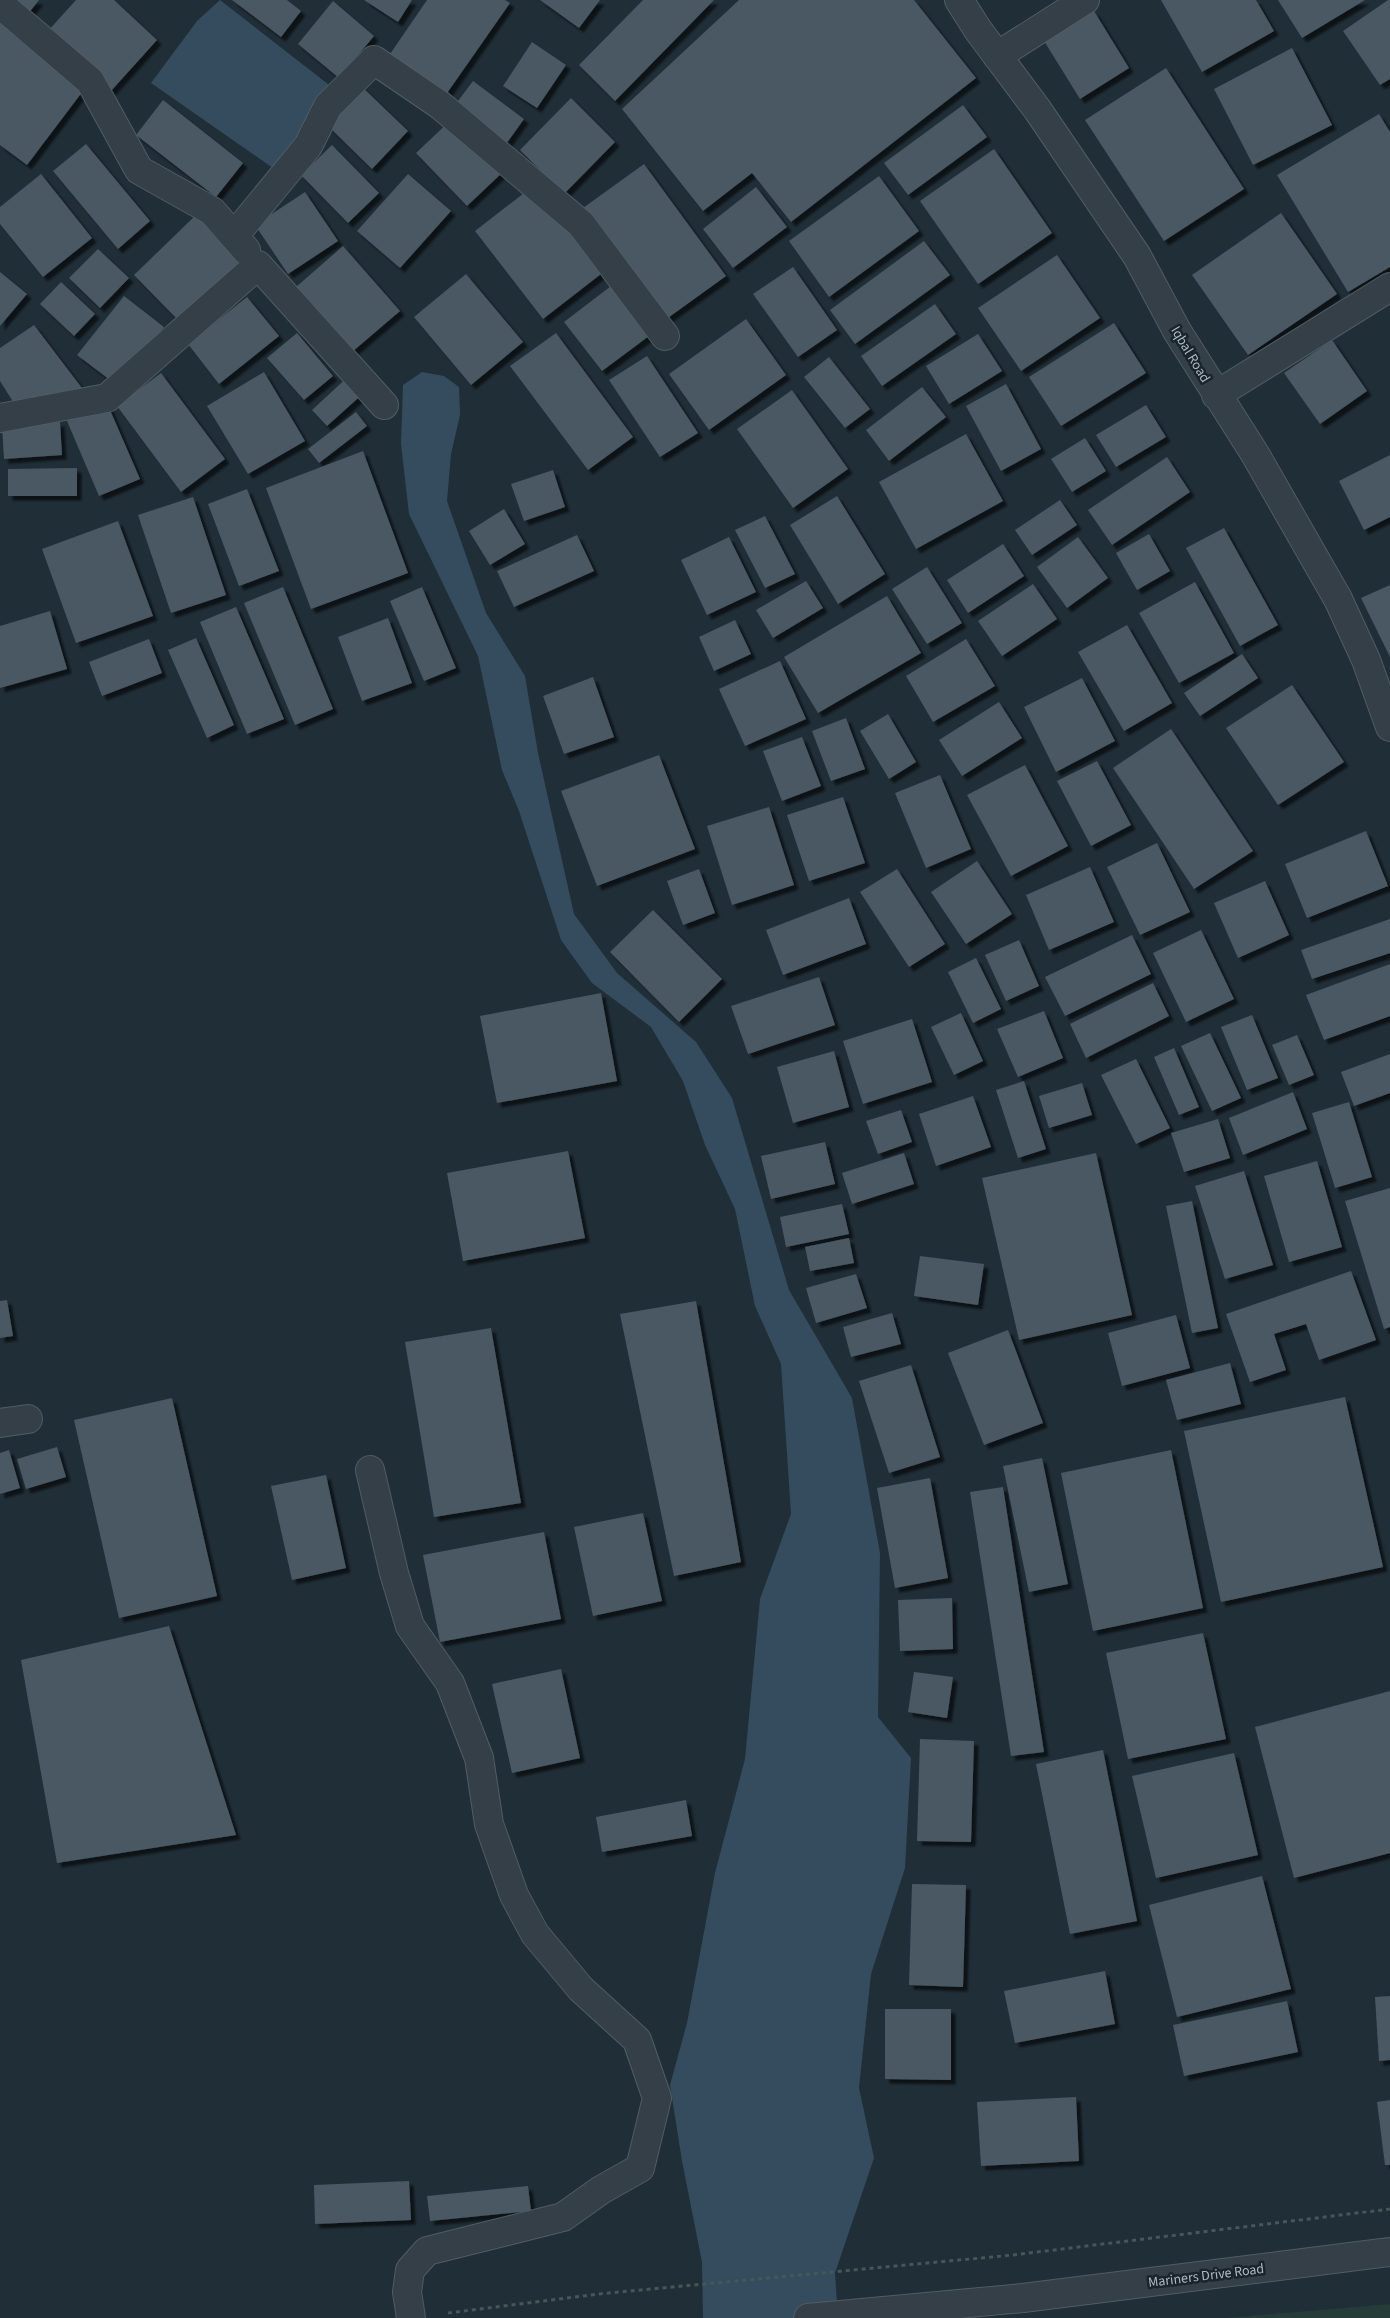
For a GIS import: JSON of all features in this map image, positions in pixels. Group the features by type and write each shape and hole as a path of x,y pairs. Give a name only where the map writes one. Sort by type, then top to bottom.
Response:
{"street":[{"name":"Iqbal Road","path":"958,0 1037,109 1137,256 1177,331 1255,454 1338,599 1366,660 1390,727"},
{"path":"997,56 1085,0"},
{"path":"0,4 90,81 139,170 212,211 384,405"},
{"path":"234,236 308,146 328,106 374,60 440,105 581,224 665,336"},
{"path":"0,418 107,398 258,265"},
{"path":"1216,395 1390,287"},
{"path":"0,1423 28,1419"},
{"path":"370,1470 394,1573 410,1626 450,1683 479,1758 489,1824 514,1895 540,1941 581,1989 637,2040 657,2098 640,2168 601,2190 563,2217 428,2251 410,2270 407,2292 411,2318"},
{"name":"Mariners Drive Road","path":"808,2318 1023,2298 1390,2252"}],"path":[{"path":"411,2318 598,2294 1013,2255 1390,2209"}],"green space":[{"path":"1390,2304 1390,2318 1225,2318"}],"water":[{"path":"220,0 333,88 273,168 151,83 197,21"},
{"path":"422,372 444,376 459,387 460,415 451,454 447,501 486,613 525,676 538,753 574,914 617,973 696,1042 732,1098 789,1290 852,1398 880,1553 878,1717 911,1758 905,1868 871,1974 859,2088 874,2158 835,2273 838,2318 703,2318 702,2262 682,2161 670,2085 687,2023 715,1873 745,1759 760,1599 791,1514 781,1364 755,1306 735,1209 705,1145 683,1081 651,1027 592,983 561,940 519,811 502,770 478,656 409,514 401,444 403,385"}],"building":[{"path":"10,0 39,0 28,14"},
{"path":"76,0 114,0 157,40 111,91 47,32"},
{"path":"232,0 287,0 301,11 281,37"},
{"path":"364,0 412,0 398,22"},
{"path":"427,0 505,0 510,3 445,96 388,57"},
{"path":"540,0 600,0 579,28"},
{"path":"643,0 714,0 615,101 579,65"},
{"path":"739,0 914,0 976,78 791,222 752,173 703,211 622,109"},
{"path":"1161,0 1256,0 1274,31 1202,72"},
{"path":"1278,0 1365,0 1302,38"},
{"path":"1390,0 1390,79 1380,85 1343,31"},
{"path":"333,1 374,36 339,78 298,44"},
{"path":"1094,11 1129,68 1080,99 1044,41"},
{"path":"0,23 86,87 27,165 0,145"},
{"path":"532,42 566,65 537,108 503,86"},
{"path":"1292,48 1332,125 1253,165 1214,89"},
{"path":"1166,68 1244,189 1164,241 1085,120"},
{"path":"473,81 524,119 504,147 452,109"},
{"path":"360,85 408,131 372,169 324,122"},
{"path":"571,98 615,142 564,194 520,150"},
{"path":"163,100 243,163 216,197 136,135"},
{"path":"963,105 987,137 908,195 884,163"},
{"path":"1379,114 1390,132 1390,267 1348,292 1277,175"},
{"path":"453,118 504,171 467,206 416,153"},
{"path":"86,144 150,221 118,249 53,171"},
{"path":"332,145 379,193 348,223 301,175"},
{"path":"994,149 1052,233 978,284 920,201"},
{"path":"644,164 726,276 665,320 583,208"},
{"path":"41,174 92,238 43,277 0,224 0,207"},
{"path":"408,174 451,211 400,268 357,231"},
{"path":"879,176 919,231 829,297 789,241"},
{"path":"533,186 601,274 543,319 475,231"},
{"path":"756,187 787,227 733,268 703,229"},
{"path":"305,192 338,241 288,274 255,225"},
{"path":"198,213 245,262 181,323 134,275"},
{"path":"1281,213 1337,294 1248,355 1192,275"},
{"path":"924,241 950,275 855,344 830,310"},
{"path":"343,246 400,311 352,352 296,287"},
{"path":"98,249 129,278 100,308 69,278"},
{"path":"1057,255 1100,318 1021,371 978,308"},
{"path":"793,267 837,330 798,357 753,294"},
{"path":"0,272 27,294 0,326"},
{"path":"466,274 523,342 471,385 414,317"},
{"path":"61,282 95,314 74,336 40,304"},
{"path":"611,286 649,336 602,371 564,322"},
{"path":"124,296 164,327 118,386 77,355"},
{"path":"247,297 279,336 219,384 188,344"},
{"path":"935,304 956,334 882,386 861,356"},
{"path":"746,319 786,375 709,430 669,374"},
{"path":"1114,323 1146,373 1061,426 1029,377"},
{"path":"34,325 85,392 17,408 0,381 0,348"},
{"path":"297,333 333,376 304,400 267,358"},
{"path":"556,333 633,437 588,470 510,366"},
{"path":"978,334 1002,371 949,404 926,366"},
{"path":"1332,340 1367,391 1320,424 1284,373"},
{"path":"647,356 698,433 660,457 609,380"},
{"path":"829,357 870,409 845,428 804,377"},
{"path":"264,372 305,441 248,474 207,406"},
{"path":"161,373 225,459 181,492 117,406"},
{"path":"351,374 366,391 327,426 312,410"},
{"path":"1006,384 1041,449 1001,471 966,406"},
{"path":"922,387 946,417 889,461 866,430"},
{"path":"792,390 848,469 793,508 737,429"},
{"path":"107,403 140,479 99,496 67,421"},
{"path":"1146,405 1166,437 1116,467 1096,435"},
{"path":"356,412 367,426 319,463 308,449"},
{"path":"60,422 62,455 4,459 2,426"},
{"path":"966,434 1003,501 916,549 879,482"},
{"path":"1085,438 1106,471 1072,492 1051,459"},
{"path":"363,451 408,573 311,609 266,488"},
{"path":"1390,455 1390,517 1364,530 1339,481"},
{"path":"1167,457 1190,492 1112,545 1088,510"},
{"path":"77,468 77,496 8,496 8,469"},
{"path":"553,470 565,507 524,521 511,484"},
{"path":"247,489 279,571 239,586 208,504"},
{"path":"837,496 885,574 838,604 790,525"},
{"path":"193,497 226,595 171,613 138,515"},
{"path":"1060,500 1077,525 1032,555 1015,530"},
{"path":"504,509 525,544 490,565 469,531"},
{"path":"765,516 795,574 765,588 735,530"},
{"path":"118,521 153,616 76,643 42,549"},
{"path":"1224,528 1278,625 1240,646 1186,548"},
{"path":"1149,534 1170,571 1137,590 1116,553"},
{"path":"577,535 594,571 514,607 497,571"},
{"path":"729,537 756,592 707,615 681,560"},
{"path":"1078,537 1108,578 1067,608 1037,567"},
{"path":"1003,544 1024,576 968,613 947,580"},
{"path":"927,567 962,623 927,644 892,589"},
{"path":"806,581 823,608 773,638 756,610"},
{"path":"1195,582 1234,653 1179,683 1139,613"},
{"path":"1033,584 1057,619 1002,656 978,621"},
{"path":"1390,585 1390,657 1361,598"},
{"path":"283,587 333,709 295,725 244,603"},
{"path":"422,587 456,668 424,681 390,601"},
{"path":"887,596 921,653 818,713 784,657"},
{"path":"236,607 284,719 247,734 200,622"},
{"path":"50,611 67,669 0,688 0,626"},
{"path":"388,618 412,683 362,701 338,637"},
{"path":"735,620 751,654 714,671 699,637"},
{"path":"1127,625 1172,703 1124,731 1078,652"},
{"path":"196,638 234,725 207,738 168,650"},
{"path":"149,639 162,673 102,696 89,662"},
{"path":"966,639 995,686 933,722 906,676"},
{"path":"1242,654 1258,678 1200,716 1184,693"},
{"path":"780,661 806,719 745,746 719,689"},
{"path":"593,677 614,737 564,754 543,696"},
{"path":"1082,678 1115,741 1056,772 1024,707"},
{"path":"1292,685 1344,762 1278,805 1226,728"},
{"path":"999,702 1022,738 962,776 939,740"},
{"path":"888,714 916,762 889,779 860,731"},
{"path":"846,718 865,769 831,781 812,731"},
{"path":"1171,729 1253,851 1194,889 1113,768"},
{"path":"802,737 821,786 782,801 763,751"},
{"path":"659,755 695,849 597,886 561,791"},
{"path":"1097,761 1131,825 1091,846 1057,781"},
{"path":"1025,765 1068,846 1011,876 967,795"},
{"path":"940,775 971,849 926,868 895,793"},
{"path":"843,797 865,863 809,881 787,815"},
{"path":"769,807 794,885 732,905 707,826"},
{"path":"1366,831 1388,886 1307,918 1285,864"},
{"path":"1157,843 1190,912 1140,935 1107,867"},
{"path":"977,861 1012,914 966,944 931,892"},
{"path":"1090,867 1114,922 1049,950 1026,895"},
{"path":"699,869 715,913 683,925 667,881"},
{"path":"897,869 945,944 909,967 860,892"},
{"path":"1265,881 1289,935 1238,958 1214,903"},
{"path":"849,898 866,944 783,975 766,930"},
{"path":"653,910 722,979 679,1022 610,952"},
{"path":"1390,919 1390,953 1312,979 1301,950"},
{"path":"1201,930 1234,999 1186,1022 1153,953"},
{"path":"1132,935 1151,974 1065,1016 1045,977"},
{"path":"1019,940 1039,986 1006,1001 985,955"},
{"path":"976,958 1001,1009 973,1023 948,972"},
{"path":"1390,964 1390,1016 1324,1040 1306,995"},
{"path":"819,977 835,1025 748,1054 731,1006"},
{"path":"1153,983 1169,1016 1086,1058 1070,1024"},
{"path":"601,993 617,1081 497,1103 480,1016"},
{"path":"1044,1011 1063,1058 1018,1077 997,1029"},
{"path":"961,1013 983,1061 954,1075 931,1027"},
{"path":"1252,1015 1278,1078 1247,1090 1221,1027"},
{"path":"912,1019 932,1082 863,1104 843,1041"},
{"path":"1210,1033 1241,1098 1212,1111 1181,1046"},
{"path":"1297,1035 1314,1075 1289,1085 1272,1045"},
{"path":"1174,1048 1199,1107 1179,1115 1154,1057"},
{"path":"834,1051 849,1107 793,1123 777,1067"},
{"path":"1390,1054 1390,1093 1354,1106 1341,1072"},
{"path":"1136,1059 1170,1128 1136,1144 1101,1075"},
{"path":"1024,1081 1046,1149 1018,1158 996,1090"},
{"path":"1082,1083 1092,1115 1049,1128 1039,1096"},
{"path":"1293,1092 1307,1129 1243,1155 1229,1118"},
{"path":"973,1096 991,1147 936,1166 919,1114"},
{"path":"1349,1102 1372,1177 1335,1188 1312,1113"},
{"path":"901,1110 912,1142 878,1154 866,1121"},
{"path":"1218,1119 1230,1158 1184,1172 1171,1133"},
{"path":"825,1142 835,1184 771,1199 761,1156"},
{"path":"568,1151 585,1238 463,1261 447,1173"},
{"path":"904,1153 914,1184 852,1204 842,1173"},
{"path":"1096,1153 1132,1315 1019,1340 982,1178"},
{"path":"1317,1161 1342,1247 1289,1262 1264,1176"},
{"path":"1244,1171 1273,1265 1225,1279 1195,1186"},
{"path":"1390,1188 1390,1327 1384,1329 1345,1201"},
{"path":"1192,1201 1218,1328 1192,1333 1166,1206"},
{"path":"842,1204 849,1234 786,1247 780,1217"},
{"path":"849,1238 854,1263 810,1271 805,1247"},
{"path":"920,1256 984,1264 978,1305 914,1296"},
{"path":"1351,1271 1376,1340 1319,1360 1306,1324 1274,1334 1286,1370 1250,1382 1226,1314"},
{"path":"856,1274 867,1308 816,1323 806,1288"},
{"path":"7,1300 13,1336 0,1338 0,1301"},
{"path":"696,1301 741,1562 674,1576 620,1314"},
{"path":"892,1313 901,1344 851,1357 843,1327"},
{"path":"1176,1315 1190,1368 1122,1386 1108,1333"},
{"path":"491,1328 521,1503 434,1517 405,1342"},
{"path":"1008,1330 1043,1423 984,1445 948,1353"},
{"path":"1230,1363 1241,1404 1177,1420 1166,1380"},
{"path":"911,1365 940,1457 889,1473 859,1381"},
{"path":"1345,1397 1383,1567 1221,1602 1184,1431"},
{"path":"172,1398 217,1596 119,1618 74,1420"},
{"path":"57,1447 66,1477 26,1489 17,1459"},
{"path":"9,1450 20,1488 0,1494 0,1453"},
{"path":"1171,1450 1203,1608 1093,1631 1061,1473"},
{"path":"1042,1458 1068,1584 1029,1592 1003,1466"},
{"path":"326,1475 346,1568 292,1580 271,1486"},
{"path":"930,1478 948,1578 895,1588 877,1488"},
{"path":"1003,1487 1044,1752 1011,1756 970,1492"},
{"path":"643,1513 662,1601 593,1616 574,1527"},
{"path":"544,1532 561,1619 440,1642 423,1555"},
{"path":"952,1598 953,1649 900,1651 898,1600"},
{"path":"169,1626 236,1835 57,1863 21,1660"},
{"path":"1203,1633 1226,1739 1128,1759 1106,1653"},
{"path":"561,1669 580,1758 512,1773 492,1684"},
{"path":"914,1672 953,1677 947,1718 908,1712"},
{"path":"1390,1691 1390,1853 1294,1878 1255,1727"},
{"path":"920,1739 974,1741 971,1842 917,1841"},
{"path":"1103,1750 1137,1921 1070,1934 1036,1764"},
{"path":"1234,1753 1258,1855 1156,1878 1132,1776"},
{"path":"686,1800 692,1836 602,1852 596,1817"},
{"path":"1262,1876 1291,1989 1177,2017 1149,1905"},
{"path":"912,1884 966,1885 963,1987 909,1985"},
{"path":"1105,1971 1115,2024 1015,2043 1004,1991"},
{"path":"1390,1996 1390,2060 1379,2061 1375,1997"},
{"path":"1287,2001 1298,2052 1184,2076 1173,2025"},
{"path":"885,2009 951,2009 951,2080 885,2079"},
{"path":"1076,2097 1079,2161 981,2166 977,2102"},
{"path":"1390,2100 1390,2165 1385,2165 1377,2102"},
{"path":"409,2181 411,2220 315,2224 314,2185"},
{"path":"528,2186 531,2211 430,2221 427,2196"}]}
